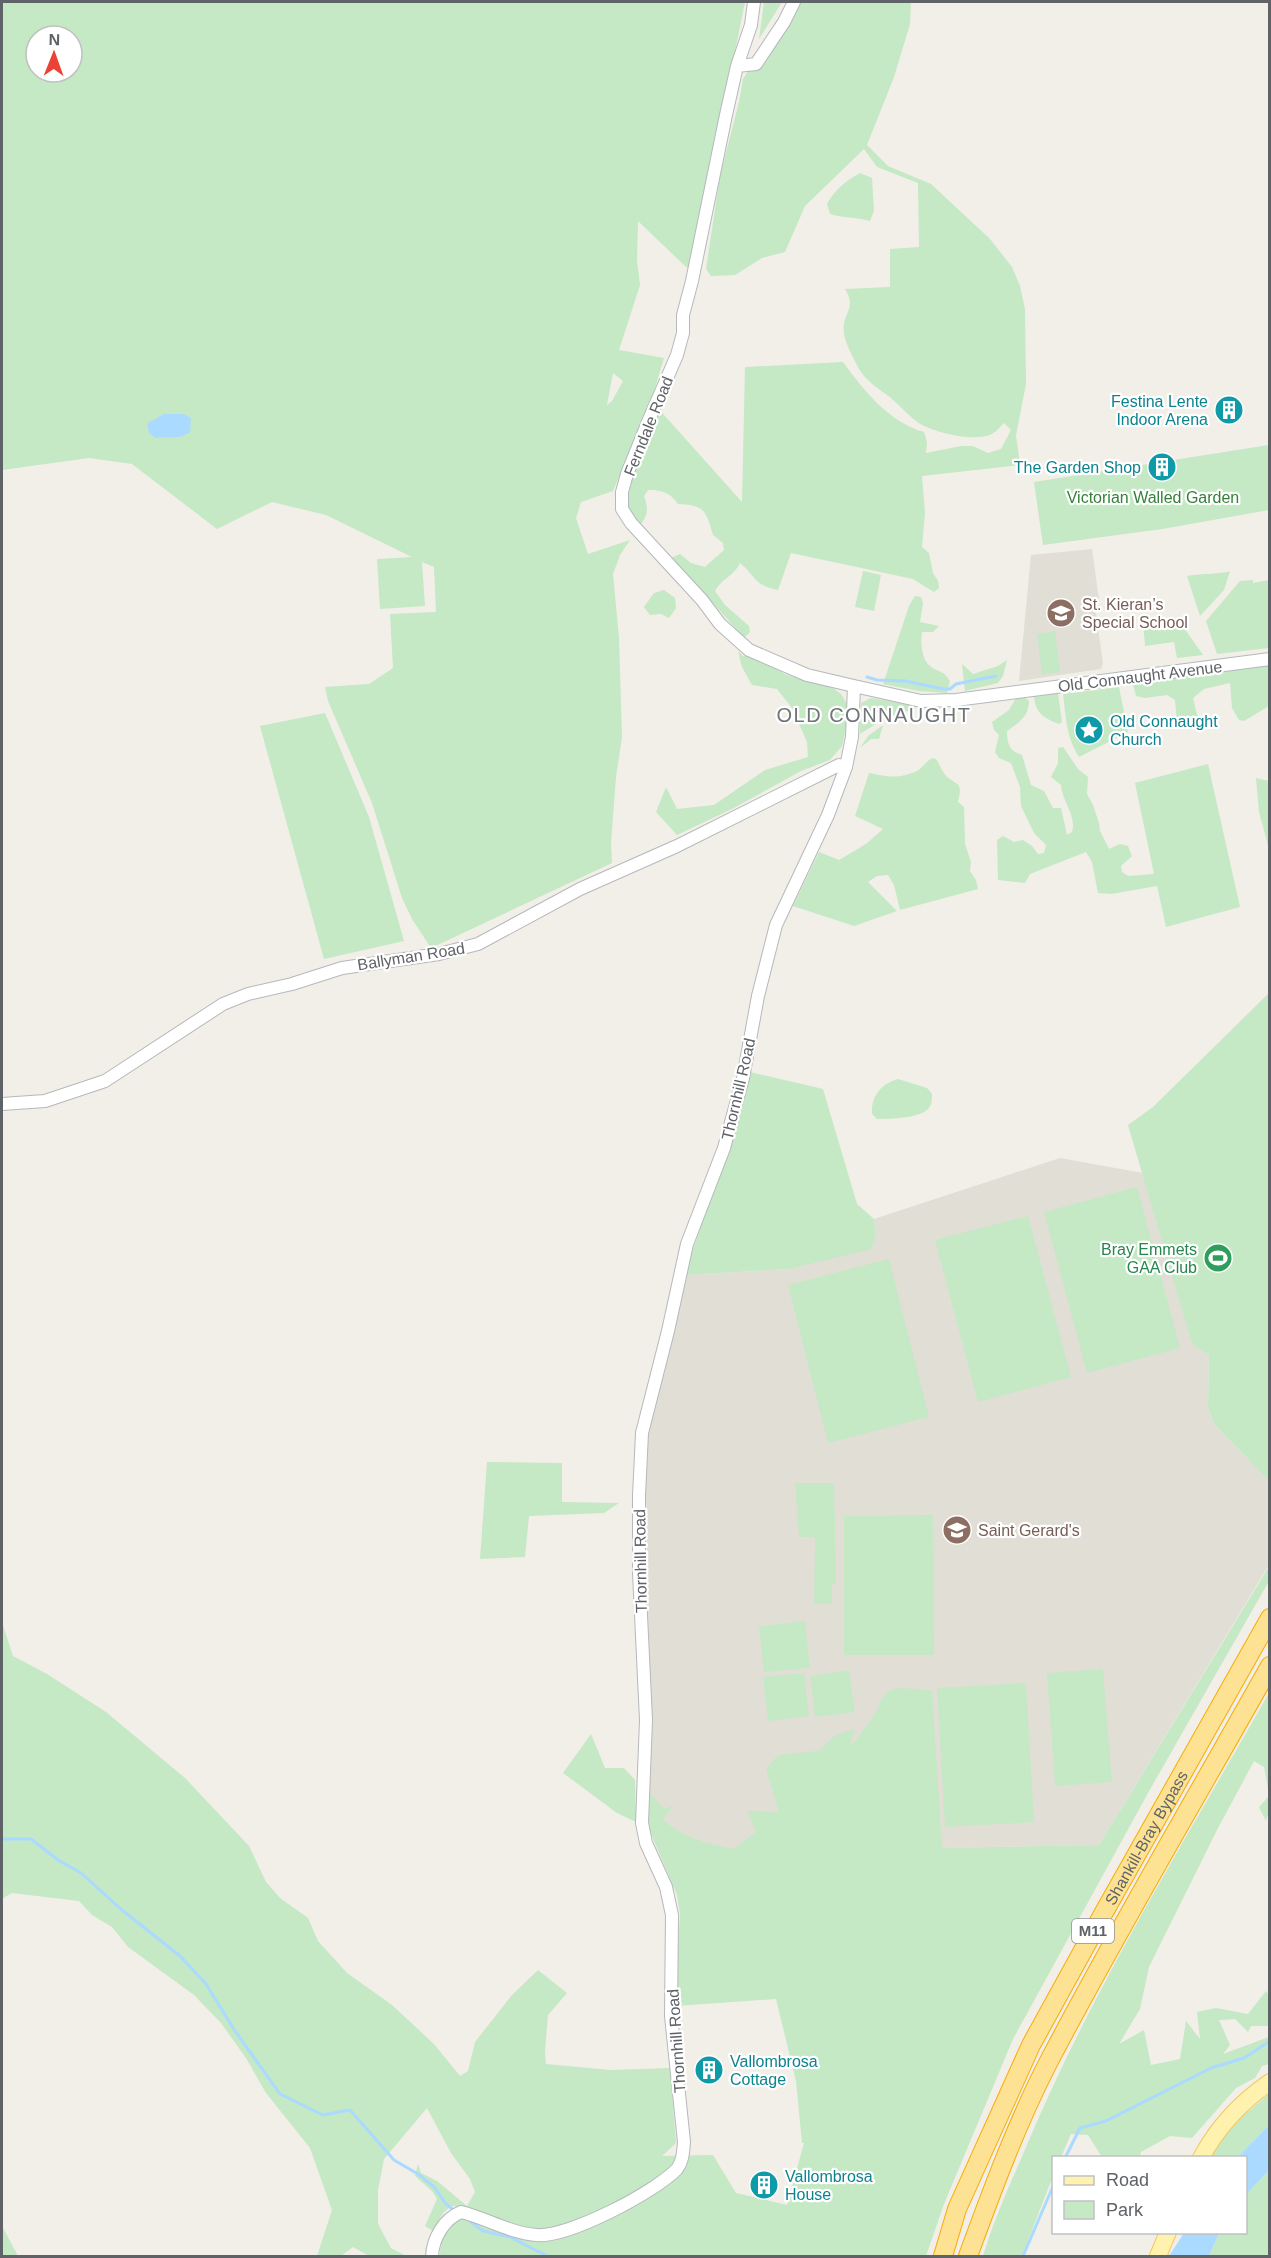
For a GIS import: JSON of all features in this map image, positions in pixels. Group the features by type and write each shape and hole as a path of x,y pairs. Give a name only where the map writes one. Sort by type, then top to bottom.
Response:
{"highway":[{"name":"Shankill-Bray Bypass","path":"943,2256 957,2210 1032,2045 1102,1914 1269,1618"},
{"name":"Shankill-Bray Bypass","path":"968,2256 1014,2137 1048,2064 1269,1666"}],"main road":[{"path":"1202,2156 1232,2113 1269,2082"},
{"path":"1158,2256 1167,2234"}],"street":[{"name":"Ferndale Road","path":"754,2 751,24 736,66 683,315 683,333 677,355 627,474 622,492 622,509 641,536 702,600 720,624 743,646 772,661 807,675 921,701 957,700 1010,693"},
{"path":"736,66 756,64 784,22 794,2"},
{"name":"Old Connaught Avenue","path":"1010,693 1269,659"},
{"name":"Thornhill Road","path":"432,2256 432,2247 439,2232 448,2220 461,2212 536,2235 564,2232 607,2214 653,2186 677,2168 683,2158 684,2142 671,2016 672,1915 666,1887 646,1843 642,1823 646,1742 639,1573 642,1433 687,1244 724,1148 743,1078 758,996 776,925 815,842 846,767 852,737 854,686"},
{"name":"Ballyman Road","path":"2,1104 45,1101 105,1082 223,1004 248,994 292,984 342,968 439,954 478,944 580,889 677,846 839,765 846,767"}],"shaded area":[{"name":"St. Kieran’s Special School","path":"1092,549 1099,600 1095,607 1103,663 1101,669 1019,681 1031,555"},
{"name":"Saint Gerard's","path":"1060,1158 1143,1173 1192,1343 1209,1355 1208,1407 1214,1424 1269,1481 1269,1565 1099,1845 942,1848 665,1864 648,1823 650,1720 645,1440 668,1357 684,1275 789,1269 876,1235 874,1219"}],"green space":[{"path":"2,2 745,2 691,269 686,267 638,221 637,260 640,285 619,350 664,358 651,401 613,491 581,502 576,518 588,554 630,540 620,555 613,574 619,638 622,737 616,777 611,843 612,863 431,948 412,919 402,898 372,803 328,701 325,687 369,684 393,668 390,614 436,612 434,567 422,562 425,606 380,609 377,559 412,557 326,515 272,502 217,529 132,464 89,458 2,470","holes":["613,373 623,381 612,401 607,405"]},
{"path":"764,2 782,2 759,39"},
{"path":"792,2 911,2 910,24 894,77 867,145 888,166 931,184 990,239 1012,267 1020,286 1025,309 1026,384 1016,435 1020,465 922,476 925,513 922,547 929,553 933,573 938,581 939,588 934,592 913,579 791,553 778,590 759,583 740,563 715,591 725,605 749,626 750,632 744,638 704,593 668,559 680,554 691,563 705,567 724,550 723,543 713,535 703,511 694,506 678,504 665,492 648,490 644,496 647,513 638,527 628,506 626,495 656,406 742,502 745,367 843,362 878,404 900,421 924,432 927,442 926,453 973,446 988,453 1001,449 1011,430 1004,423 990,435 956,436 922,425 872,384 858,367 844,333 850,307 849,296 845,289 890,287 890,249 919,247 918,183 877,167 864,149 805,206 785,252 762,258 735,275 711,276 706,269 720,176 743,79"},
{"path":"860,173 872,178 874,211 870,221 830,214 827,204 834,194"},
{"name":"Victorian Walled Garden","path":"1269,445 1269,510 1162,529 1043,545 1034,482"},
{"path":"863,571 881,575 874,611 855,607"},
{"path":"1230,571 1224,590 1200,616 1187,576"},
{"path":"1253,580 1253,583 1269,580 1269,648 1217,654 1206,621 1240,581"},
{"path":"664,590 675,598 676,608 669,618 661,614 650,615 644,607 654,593"},
{"path":"915,596 921,597 923,603 920,622 939,626 933,632 922,632 923,655 927,663 943,673 950,681 947,693 919,691 883,684 909,606"},
{"path":"1177,618 1203,655 1177,658 1174,642 1145,646 1143,621"},
{"path":"1055,631 1060,672 1042,675 1037,634"},
{"path":"738,651 743,656 751,656 787,675 833,688 841,694 847,704 847,724 842,746 830,760 801,771 732,809 677,835 656,812 666,787 677,809 714,805 765,770 808,757 807,742 792,708 777,689 752,685 742,667"},
{"path":"1007,660 1003,676 998,683 965,691 962,664 973,674 998,666"},
{"path":"1269,664 1269,706 1244,721 1239,720 1232,708 1230,683 1204,689 1193,698 1200,727 1186,728 1177,722 1175,700 1167,695 1145,698 1136,696 1133,684"},
{"path":"1119,687 1128,732 1079,757 1069,734 1063,694"},
{"path":"1058,693 1062,722 1059,724 1038,711 1034,696"},
{"path":"1024,697 1029,701 1029,707 1022,719 1007,731 1007,735 1012,749 1022,755 1031,785 1044,791 1053,808 1061,808 1067,835 1072,832 1073,821 1061,785 1051,777 1058,763 1058,748 1063,747 1078,769 1088,777 1087,794 1109,849 1120,844 1128,846 1132,856 1121,866 1122,872 1128,876 1154,874 1135,783 1208,764 1240,907 1166,927 1157,886 1111,894 1098,893 1092,862 1086,852 1030,874 1025,883 998,880 997,840 1003,836 1014,842 1023,840 1038,854 1044,853 1046,845 1034,833 1021,806 1020,787 1011,763 999,758 995,752 999,735 994,730 992,722 1009,710 1016,698"},
{"path":"871,698 914,705 916,708 884,719 860,734 861,703"},
{"path":"325,713 369,817 404,941 324,959 260,726"},
{"path":"883,725 879,739 871,739 860,748 868,736"},
{"path":"932,758 936,759 947,777 959,786 958,802 964,807 965,844 971,862 970,871 976,880 978,889 900,910 894,885 888,875 877,876 868,882 897,911 854,926 793,906 819,852 839,860 866,844 883,829 855,816 869,773 888,776 904,775 917,771"},
{"path":"1256,778 1269,781 1269,849 1259,812"},
{"name":"Bray Emmets GAA Club","path":"1269,993 1269,1481 1214,1424 1208,1407 1209,1355 1192,1344 1128,1125 1153,1107"},
{"path":"750,1072 823,1089 857,1204 874,1219 876,1235 871,1249 789,1269 684,1275 742,1109"},
{"path":"898,1079 927,1088 932,1094 930,1106 920,1114 913,1116 877,1119 872,1114 875,1096 887,1084"},
{"path":"1137,1187 1180,1348 1087,1373 1044,1212"},
{"path":"1028,1216 1071,1377 978,1402 935,1240"},
{"path":"889,1259 929,1417 828,1443 788,1285"},
{"path":"487,1462 562,1463 562,1502 619,1503 604,1513 529,1516 525,1557 480,1559"},
{"path":"795,1483 834,1483 836,1584 832,1584 832,1604 814,1604 815,1537 799,1537"},
{"path":"933,1515 934,1655 844,1655 844,1516"},
{"path":"1270,1565 1269,1581 1148,1793 1013,2039 944,2204 926,2256 440,2256 444,2237 450,2227 466,2216 467,2207 451,2206 444,2212 433,2231 425,2226 437,2199 432,2191 415,2176 418,2164 421,2173 437,2181 467,2206 475,2192 470,2179 451,2153 427,2108 384,2159 378,2190 378,2224 391,2248 406,2256 369,2256 353,2247 341,2256 317,2256 332,2210 310,2148 266,2093 246,2058 221,2023 194,1995 128,1947 112,1927 92,1915 79,1901 12,1893 2,1899 2,1622 13,1656 47,1674 106,1712 185,1778 249,1846 266,1882 280,1898 308,1918 318,1941 347,1973 392,2005 434,2044 460,2076 468,2071 475,2042 512,1995 538,1970 567,1993 548,2015 546,2064 611,2070 670,2068 676,2143 662,2156 713,2155 736,2193 787,2205 804,2143 802,2143 796,2081 776,1999 675,2006 680,1914 677,1895 648,1823 649,1792 664,1809 673,1806 663,1819 678,1831 704,1842 733,1849 756,1832 747,1811 779,1812 766,1769 778,1755 818,1751 836,1735 855,1729 849,1746 877,1711 888,1691 899,1688 932,1690 942,1848 1099,1845"},
{"path":"805,1621 810,1668 764,1672 759,1626"},
{"path":"1103,1669 1112,1782 1055,1786 1047,1673"},
{"path":"849,1670 855,1712 815,1717 810,1676"},
{"path":"804,1673 809,1716 768,1721 763,1677"},
{"path":"1026,1683 1034,1822 945,1827 937,1688"},
{"path":"1269,1693 1269,1794 1264,1767 1254,1761 1149,1967 1140,2009 1119,2044 1144,2030 1151,2065 1180,2059 1186,2021 1200,2039 1197,2012 1216,2008 1248,2014 1266,1991 1269,1996 1269,2026 1251,2026 1248,2032 1235,2019 1219,2020 1230,2045 1223,2054 1269,2037 1269,2064 1262,2066 1255,2078 1236,2088 1192,2138 1170,2136 1141,2152 1140,2156 1101,2156 1088,2135 1071,2134 1061,2156 1052,2156 1052,2179 1022,2256 983,2256 996,2219 1047,2098 1106,1980"},
{"path":"591,1734 605,1768 624,1768 635,1780 636,1822 617,1813 563,1773"},
{"path":"1269,1796 1269,1811 1266,1821 1259,1807"},
{"path":"1269,2094 1269,2125 1239,2156 1211,2156 1232,2125"},
{"path":"1269,2170 1269,2256 1209,2256 1219,2234 1247,2234 1247,2194"},
{"path":"2,2226 18,2256 2,2256"}],"water":[{"path":"164,414 183,414 191,418 190,432 178,437 154,437 148,430 148,423"},
{"path":"1269,2125 1269,2170 1247,2194 1247,2156 1239,2156"},
{"path":"1183,2234 1219,2234 1209,2256 1169,2256"}],"waterway":[{"path":"867,677 950,689 956,684 996,676"},
{"path":"2,1839 31,1839 58,1860 81,1873 122,1910 180,1956 206,1984 235,2031 280,2094 323,2115 350,2110 394,2160 418,2174 434,2187 446,2204 455,2211"},
{"path":"1066,2156 1080,2128 1106,2121 1211,2068 1244,2058 1270,2041"},
{"path":"1023,2256 1052,2189"},
{"path":"466,2218 483,2231 510,2237 547,2256"}],"place":[{"name":"Festina Lente Indoor Arena","path":"1229,410"},
{"name":"The Garden Shop","path":"1162,467"},
{"name":"St. Kieran’s Special School","path":"1061,613"},
{"name":"Old Connaught Church","path":"1089,730"},
{"name":"Bray Emmets GAA Club","path":"1218,1258"},
{"name":"Saint Gerard's","path":"957,1530"},
{"name":"Vallombrosa Cottage","path":"709,2070"},
{"name":"Vallombrosa House","path":"764,2185"}],"district":[{"name":"OLD CONNAUGHT","path":"874,715"}]}
